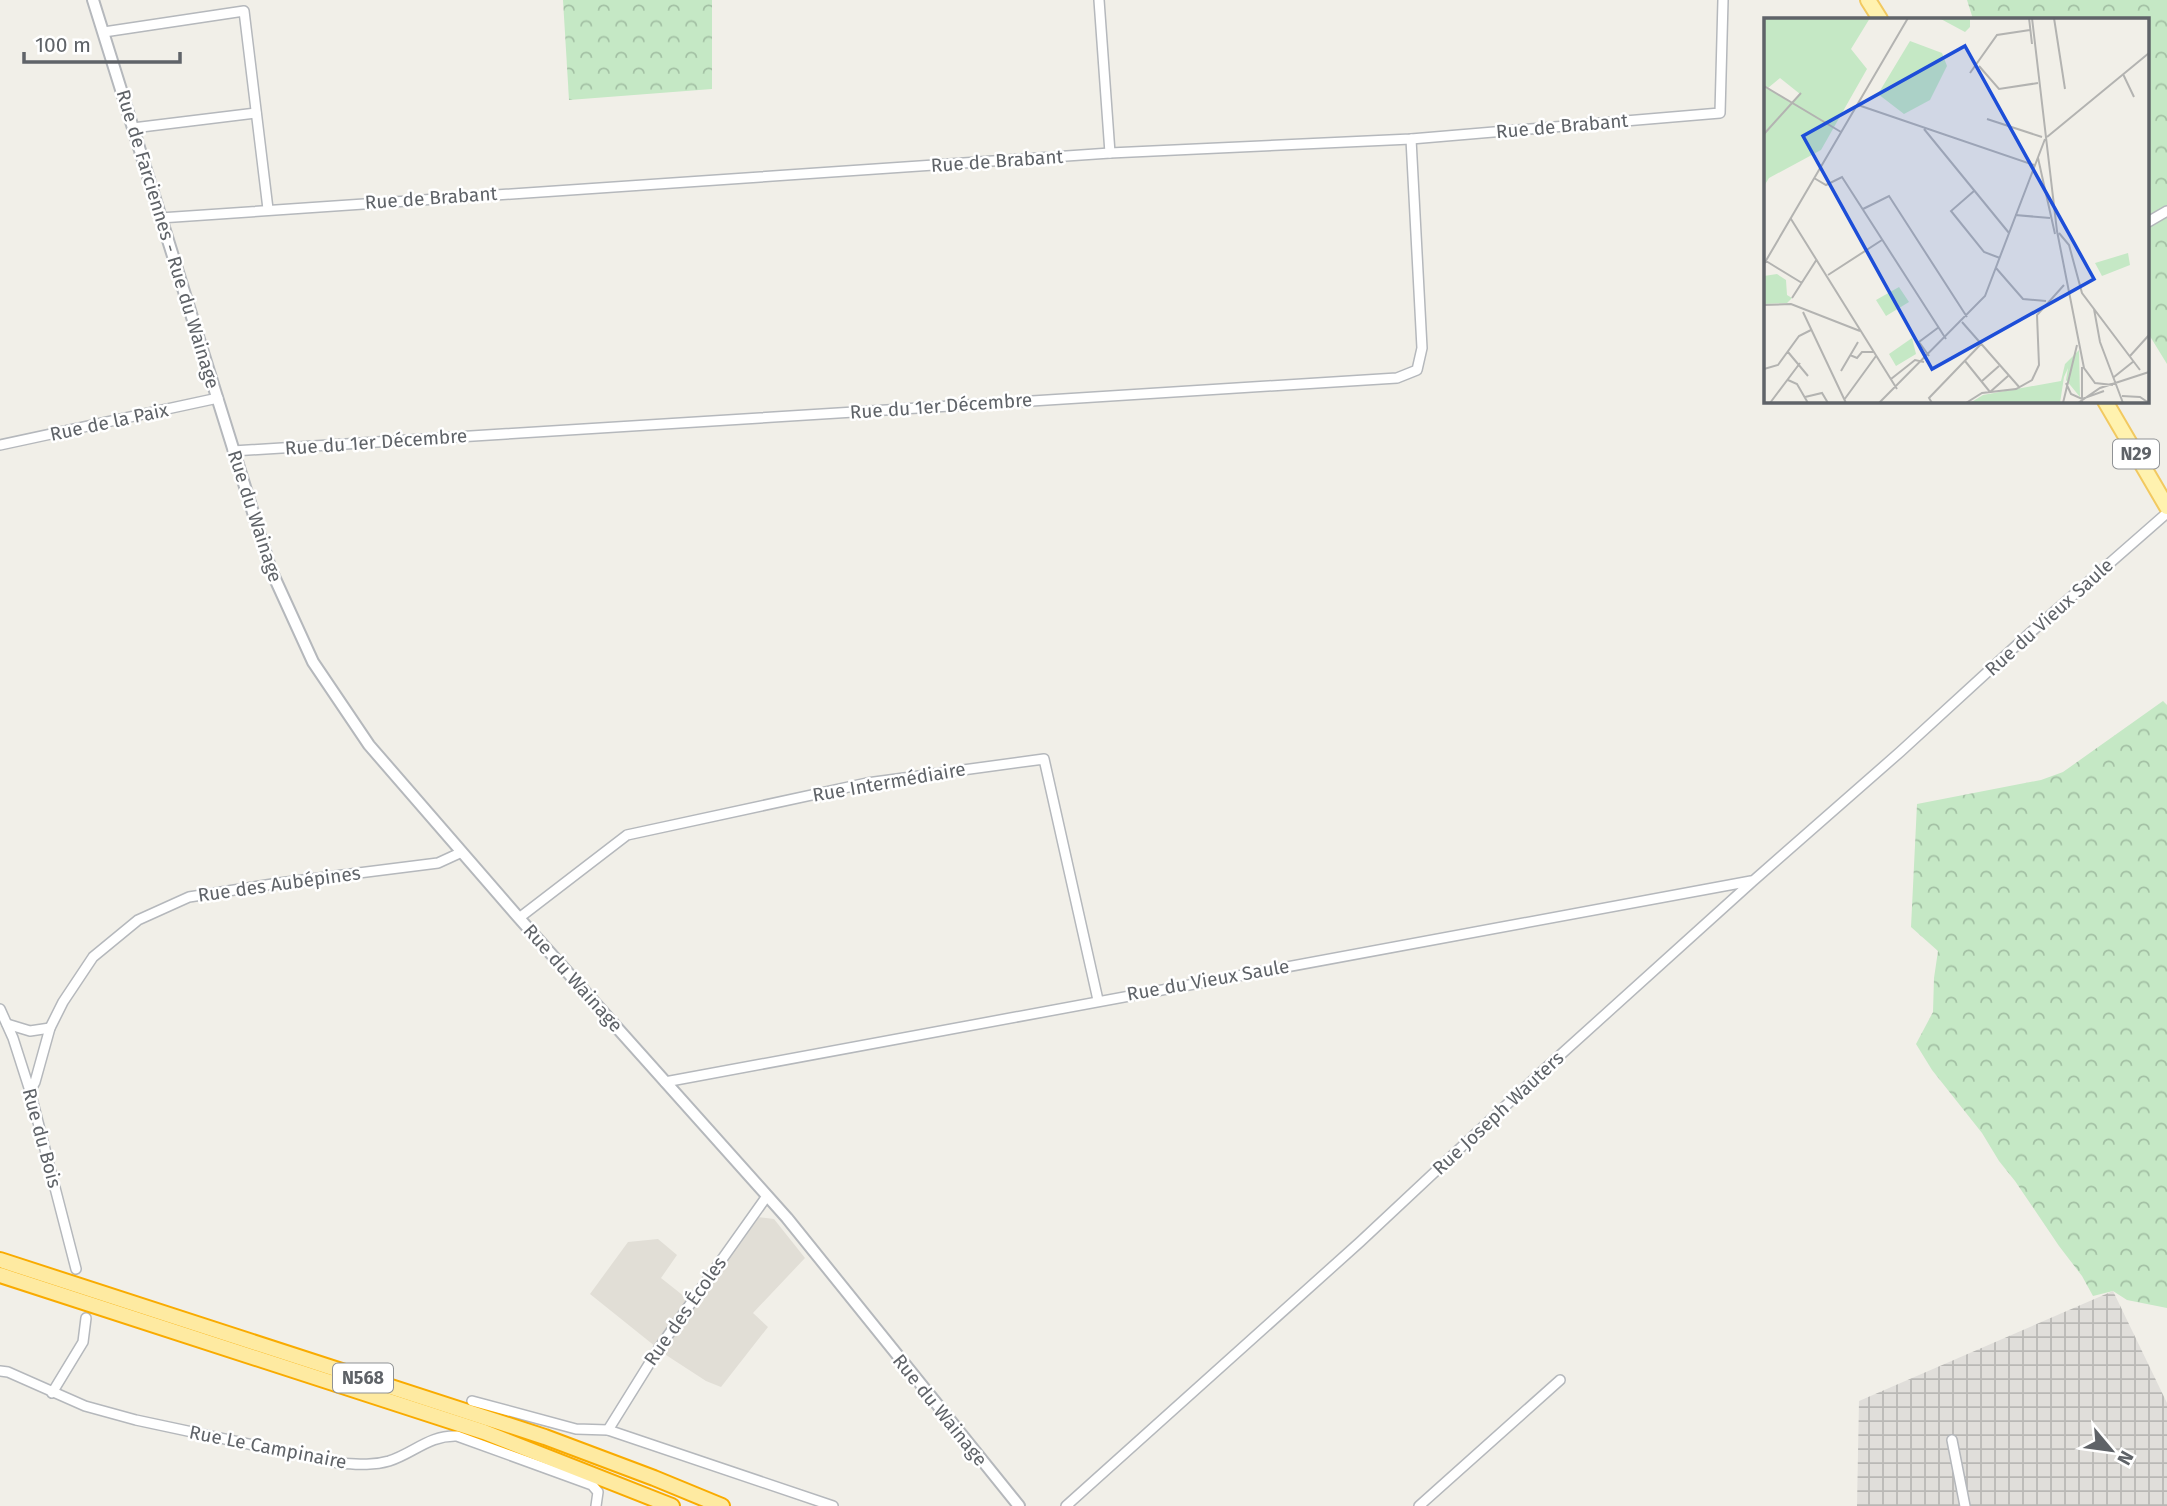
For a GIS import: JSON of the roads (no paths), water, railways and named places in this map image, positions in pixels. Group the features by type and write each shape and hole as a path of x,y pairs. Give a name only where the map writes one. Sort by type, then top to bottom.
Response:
{"highway":[{"name":"N568","path":"0,1261 545,1437 722,1506"},
{"name":"N568","path":"0,1275 484,1432 672,1506"}],"main road":[{"path":"1868,0 1879,18"},
{"name":"N29","path":"2106,402 2167,508"}],"street":[{"name":"Rue de Farciennes - Rue du Wainage","path":"93,0 218,398"},
{"path":"1099,0 1110,153"},
{"name":"Rue de Brabant","path":"160,218 1110,153 1411,139 1720,113 1723,0"},
{"path":"104,32 244,11 268,209"},
{"path":"133,128 256,113"},
{"name":"Rue du 1er Décembre","path":"233,451 1397,378 1417,370 1422,348 1411,139"},
{"path":"2150,221 2167,211"},
{"name":"Rue du Wainage","path":"218,398 271,570 313,662 369,745 519,918 787,1218 1018,1506"},
{"name":"Rue de la Paix","path":"0,445 218,398"},
{"name":"Rue du Vieux Saule","path":"1931,723 2167,513"},
{"name":"Rue Joseph Wauters","path":"1066,1506 1360,1242 1547,1067 1931,723"},
{"name":"Rue Intermédiaire","path":"519,918 627,835 867,783 1044,759 1098,1000"},
{"name":"Rue des Aubépines","path":"30,1091 50,1028 63,1002 93,957 138,920 188,897 438,863 462,852"},
{"name":"Rue du Vieux Saule","path":"665,1082 1753,881"},
{"name":"Rue du Bois","path":"0,1009 13,1038 30,1091 76,1269"},
{"path":"7,1024 30,1031 50,1028"},
{"name":"Rue des Écoles","path":"608,1430 659,1348 768,1196"},
{"path":"52,1393 83,1342 86,1318"},
{"name":"Rue Le Campinaire","path":"0,1371 8,1372 85,1406 136,1420 338,1463 369,1465 388,1461 435,1438 457,1436 592,1485 598,1492 596,1506"},
{"path":"1419,1506 1560,1380"},
{"path":"472,1401 576,1429 608,1430 833,1506"},
{"path":"1952,1440 1965,1506"}]}
